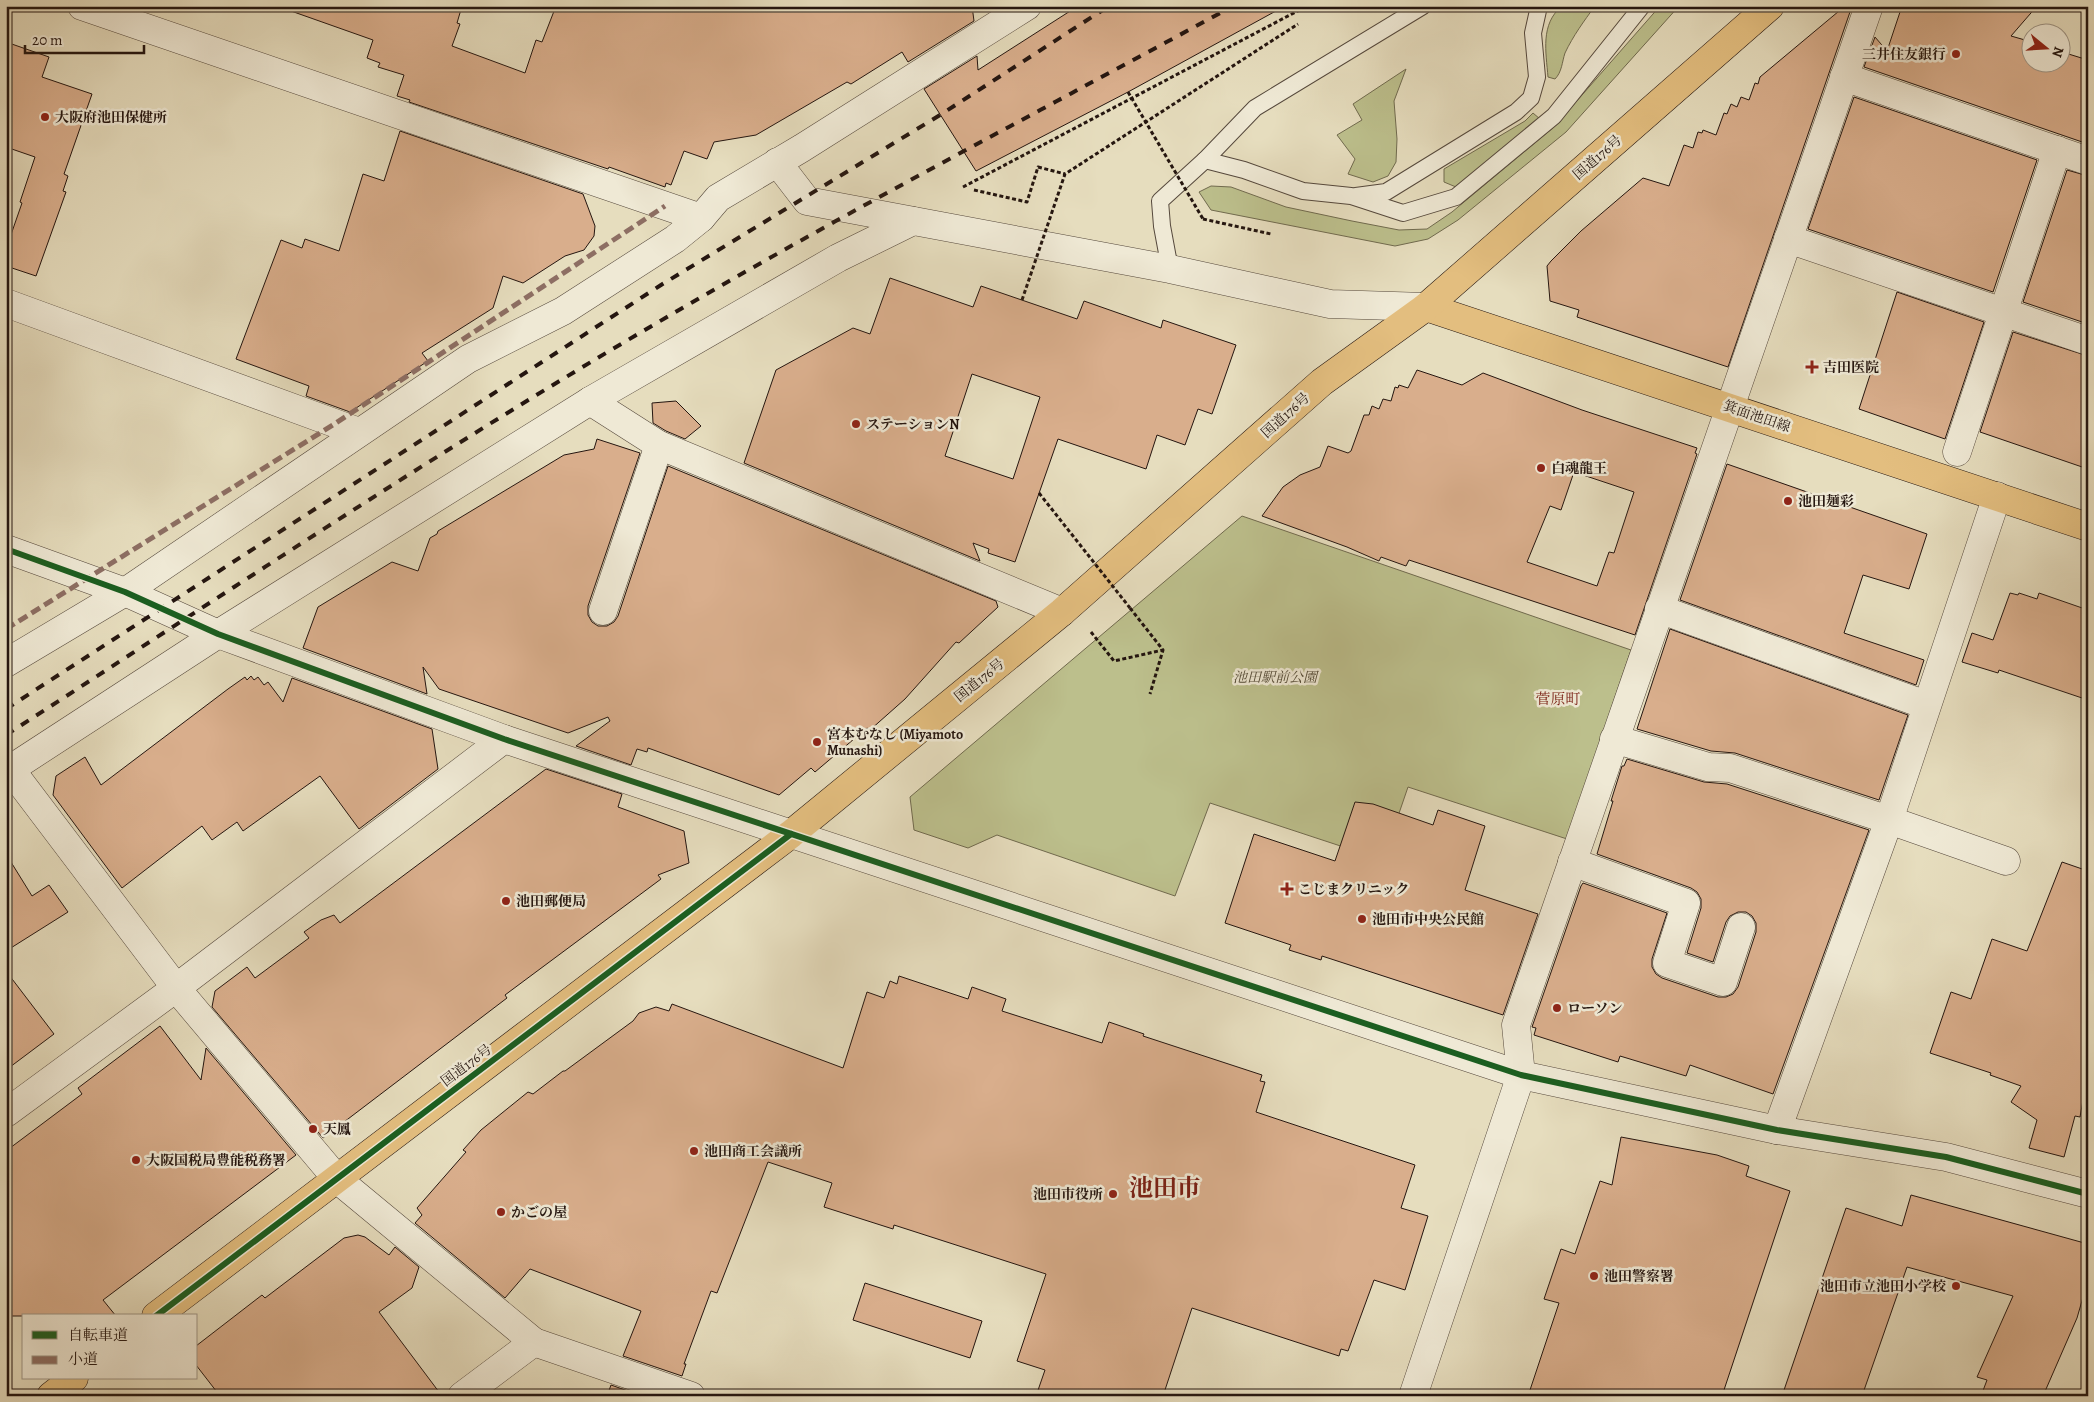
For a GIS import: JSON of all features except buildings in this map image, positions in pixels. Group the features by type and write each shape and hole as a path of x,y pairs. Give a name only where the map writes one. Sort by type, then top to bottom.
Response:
{"main road":[{"name":"国道176号","path":"159,1314 791,834 1062,612 1322,382 1426,307 1770,6"},
{"name":"箕面池田線","path":"1426,307 1729,406 2088,527"},
{"path":"51,1396 71,1380"}],"street":[{"path":"82,6 701,218"},
{"path":"6,663 125,592 468,359 563,311 675,239 701,218 718,198 1027,6"},
{"path":"1412,1396 1521,1075 1516,1025 1869,6"},
{"path":"1844,77 2088,161"},
{"path":"1958,452 2057,150"},
{"path":"778,162 808,202 1170,269 1330,304 1426,307"},
{"path":"691,1396 534,1342 336,1179 176,988 8,771 218,634 590,401 838,258 913,221"},
{"path":"1788,239 2088,341"},
{"path":"6,303 359,432"},
{"path":"590,401 659,445 1062,612"},
{"path":"602,611 659,445"},
{"path":"1777,1130 1889,820 1997,496"},
{"path":"6,549 125,592 218,634 504,738 1521,1075 1777,1130 1946,1157 2088,1194"},
{"path":"1659,609 1926,706"},
{"path":"6,1113 176,988 504,738"},
{"path":"1614,738 1708,767 1730,768 2006,861"},
{"path":"1572,862 1686,903 1666,963 1723,982 1742,927"},
{"path":"462,1396 534,1342"}],"lane":[{"path":"1170,269 1162,226 1160,201 1205,160 1255,108 1423,6"},
{"path":"1351,196 1386,192 1516,112 1531,98 1536,78 1533,33 1539,6"},
{"path":"1205,160 1244,170 1303,191 1351,196 1404,213 1456,197 1554,116 1642,6"}],"path":[{"path":"964,187 1307,6"},
{"path":"1022,300 1066,174 1298,24"},
{"path":"1128,92 1203,219 1271,234"},
{"path":"974,190 1027,202 1038,167 1066,174"},
{"path":"1039,493 1163,650"},
{"path":"1087,626 1114,661 1163,650"},
{"path":"1150,694 1163,650"}],"green space":[{"path":"1562,6 1595,6 1568,47 1555,79 1548,77 1546,39 1550,21"},
{"path":"1660,6 1679,6 1566,132 1458,220 1428,239 1395,246 1211,210 1199,192 1211,186 1231,187 1286,207 1399,230 1427,229 1452,212 1554,127"},
{"path":"1406,69 1394,101 1397,139 1396,162 1388,176 1373,182 1348,174 1355,159 1337,135 1362,120 1353,104"},
{"path":"1533,113 1540,119 1456,187 1444,182 1444,169 1525,121"},
{"name":"池田駅前公園","path":"1242,516 1631,650 1567,839 1408,787 1383,860 1210,803 1175,896 997,835 968,848 914,830 910,797"}],"railway":[{"path":"6,709 661,285 940,115 1109,6"},
{"path":"6,735 334,522 500,418 667,317 807,237 1233,6"}],"marked path":[{"path":"6,629 336,423 665,206"}],"cycle path":[{"path":"6,549 125,592 218,634 504,739 1521,1075 1777,1130 1946,1157 2088,1194"},
{"path":"159,1314 791,834"}],"place":[{"name":"三井住友銀行","path":"1956,54"},
{"name":"大阪府池田保健所","path":"45,117"},
{"name":"吉田医院","path":"1812,367"},
{"name":"ステーションN","path":"856,424"},
{"name":"白魂龍王","path":"1541,468"},
{"name":"池田麺彩","path":"1788,501"},
{"name":"宮本むなし (Miyamoto Munashi)","path":"817,742"},
{"name":"こじまクリニック","path":"1287,889"},
{"name":"池田郵便局","path":"506,901"},
{"name":"池田市中央公民館","path":"1362,919"},
{"name":"ローソン","path":"1557,1008"},
{"name":"天鳳","path":"313,1129"},
{"name":"池田商工会議所","path":"694,1151"},
{"name":"大阪国税局豊能税務署","path":"136,1160"},
{"name":"池田市役所","path":"1113,1194"},
{"name":"かごの屋","path":"501,1212"},
{"name":"池田警察署","path":"1594,1276"},
{"name":"池田市立池田小学校","path":"1956,1286"}],"district":[{"name":"菅原町","path":"1558,699"},
{"name":"池田市","path":"1165,1188"}]}
